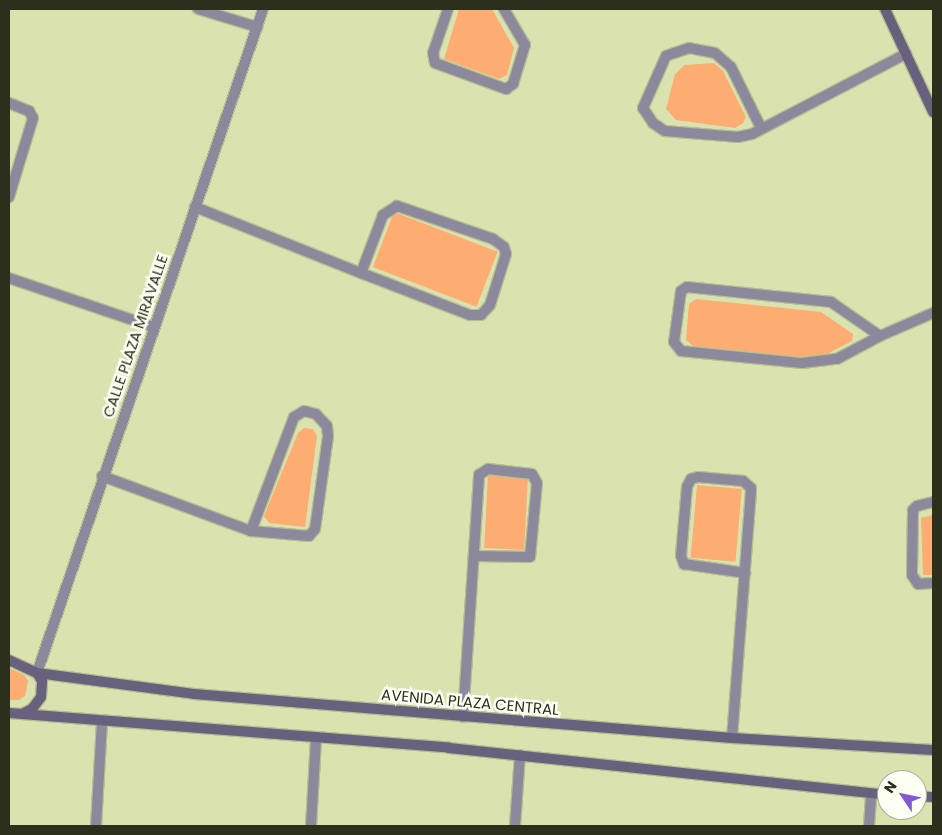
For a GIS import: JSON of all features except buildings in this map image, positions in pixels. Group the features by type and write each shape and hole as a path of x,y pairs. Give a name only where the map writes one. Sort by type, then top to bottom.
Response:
{"street":[{"path":"198,9 257,27"},
{"name":"CALLE PLAZA MIRAVALLE","path":"37,673 102,476 263,9"},
{"path":"448,9 432,53 435,64 506,89 513,84 525,45 504,9"},
{"path":"885,9 933,112"},
{"path":"761,128 731,67 715,53 689,48 666,56 644,108 653,123 665,131 738,137 761,128 906,54"},
{"path":"9,103 29,111 33,118 9,197"},
{"path":"195,207 361,273 470,315 481,315 490,305 506,254 504,247 493,239 397,206 383,215 361,273"},
{"path":"9,278 154,327"},
{"path":"880,336 831,302 687,287 681,291 674,342 681,351 802,363 837,359 880,336 933,314"},
{"path":"102,476 251,530 306,537 314,532 328,436 327,426 316,414 304,411 294,417 251,530"},
{"path":"463,717 474,556 481,472 488,469 532,474 537,483 530,557 474,556"},
{"path":"732,738 745,573 750,484 743,481 707,478 691,479 686,497 681,556 684,564 745,573"},
{"path":"933,502 917,506 913,510 912,575 918,584 933,583"},
{"name":"AVENIDA PLAZA CENTRAL","path":"9,660 37,673 185,693 732,738 933,750"},
{"path":"22,714 32,709 41,697 42,681 37,673"},
{"path":"9,713 520,755 877,795"},
{"path":"96,826 102,722"},
{"path":"310,826 316,739"},
{"path":"515,826 520,755"},
{"path":"869,826 871,795"}],"shaded area":[{"path":"459,9 492,9 514,48 507,75 499,79 444,59"},
{"path":"714,63 723,71 746,117 743,123 735,128 676,120 666,109 675,74 685,65"},
{"path":"394,212 498,252 476,307 373,267"},
{"path":"696,299 821,312 853,334 852,341 825,355 800,357 693,346 686,340 689,304"},
{"path":"304,428 313,429 317,436 305,527 269,523 264,516 298,433"},
{"path":"488,475 528,477 524,550 484,548"},
{"path":"697,485 742,489 735,562 691,558"},
{"path":"933,515 933,575 923,575 921,518"},
{"path":"9,668 24,675 28,681 25,696 19,700 9,700"}]}
